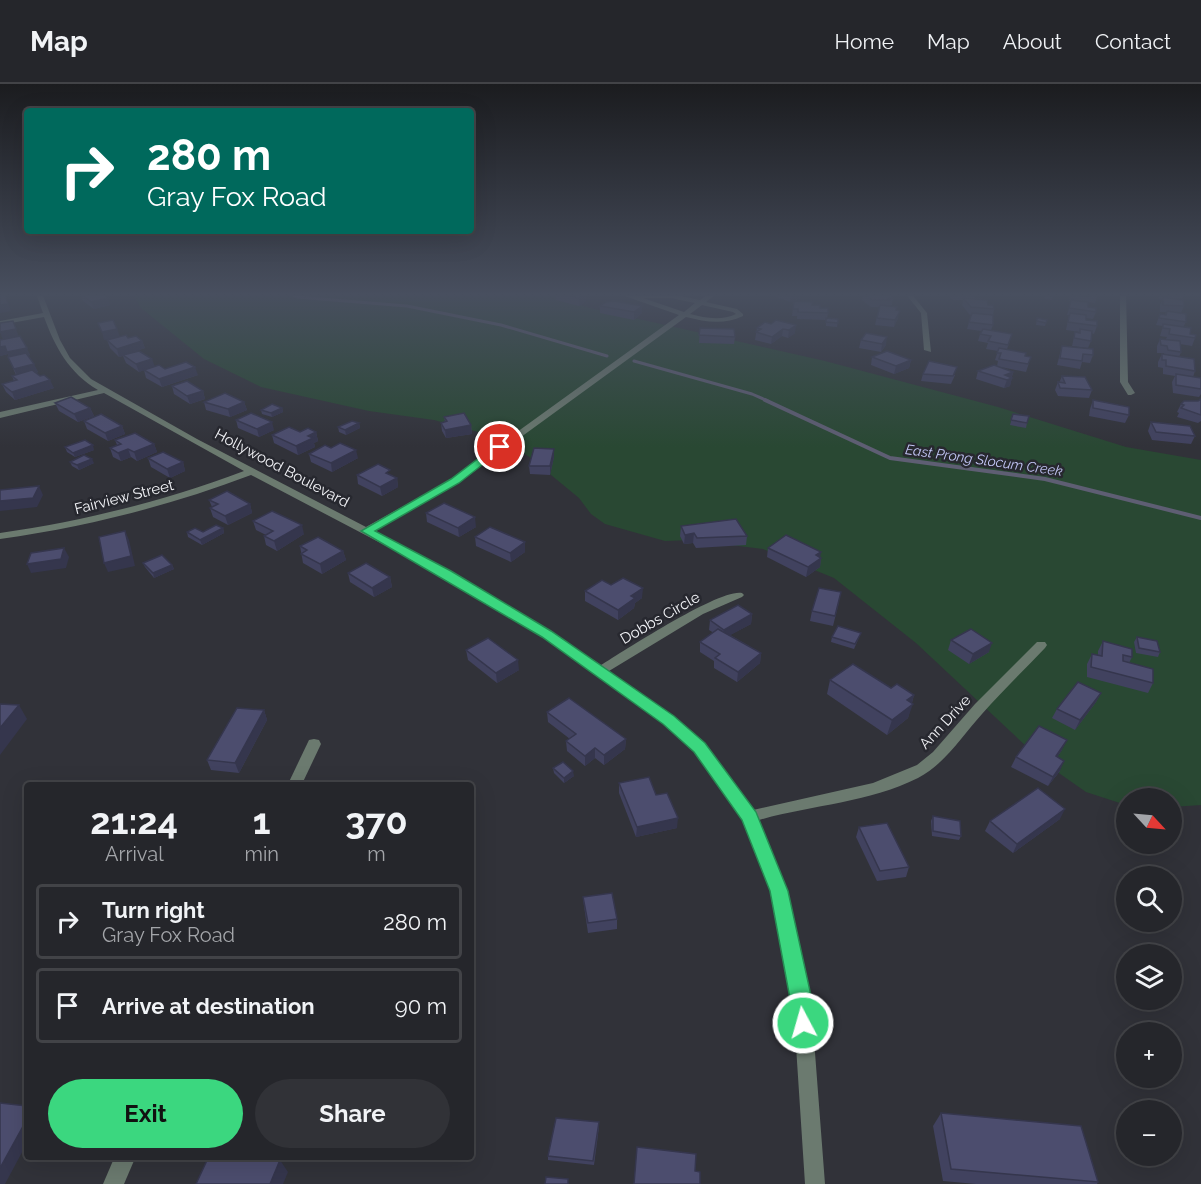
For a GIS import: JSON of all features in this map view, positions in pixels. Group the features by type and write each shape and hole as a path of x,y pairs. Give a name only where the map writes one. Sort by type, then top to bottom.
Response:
{"street":[{"name":"Hollywood Boulevard","path":"59,344 81,374 103,391 366,531 516,615 669,720 699,747 750,817 779,891 801,1000 815,1184"},
{"path":"366,531 455,481 641,344"},
{"path":"927,344 928,350"},
{"path":"1124,344 1124,382 1131,393"},
{"path":"0,415 103,391"},
{"name":"Fairview Street","path":"0,536 72,526 138,511 252,471"},
{"name":"Dobbs Circle","path":"600,671 699,611 738,595"},
{"name":"Ann Drive","path":"750,817 782,806 857,793 914,774 941,754 972,717 1041,645"},
{"path":"296,782 314,744"},
{"path":"113,1184 124,1160"}],"green space":[{"path":"186,344 751,344 825,361 998,407 1126,447 1201,460 1201,805 1182,806 1182,788 1116,788 1116,802 1086,792 1043,762 916,643 834,578 763,549 690,540 665,541 605,524 591,514 579,498 528,456 493,436 434,420 369,411 261,387 204,359"}],"building":[{"path":"0,344 25,344 27,348 7,352 5,346 0,347"},
{"path":"112,344 132,344 117,349"},
{"path":"1180,344 1181,352 1168,350 1167,346 1161,345"},
{"path":"1062,346 1093,349 1093,355 1083,354 1082,361 1060,358"},
{"path":"999,348 1026,353 1025,356 1031,357 1028,364 999,359 1001,353 997,353"},
{"path":"139,351 152,359 136,364 123,355"},
{"path":"887,351 911,360 896,366 872,357"},
{"path":"26,353 34,364 14,369 8,357"},
{"path":"1162,354 1194,359 1195,371 1166,366 1166,360 1162,360"},
{"path":"929,361 957,367 953,376 923,374"},
{"path":"186,362 195,367 159,379 144,370 159,365 165,369"},
{"path":"994,365 1013,372 1005,375 1012,378 1007,380 978,371"},
{"path":"32,370 50,380 12,392 2,384 17,380 12,376"},
{"path":"1176,374 1201,378 1201,389 1176,385"},
{"path":"1062,376 1085,377 1092,390 1060,388 1058,382 1065,383"},
{"path":"187,381 203,391 187,396 172,386"},
{"path":"225,393 244,402 228,409 204,402"},
{"path":"71,397 90,408 74,414 55,403"},
{"path":"1201,399 1201,415 1181,408 1184,401"},
{"path":"1093,400 1129,407 1129,415 1093,408"},
{"path":"272,404 282,408 271,413 261,410"},
{"path":"251,413 272,422 257,429 236,420"},
{"path":"464,413 471,425 445,430 441,423 447,421 444,417"},
{"path":"101,414 122,426 105,433 84,421"},
{"path":"1013,414 1029,416 1027,423 1011,420"},
{"path":"352,421 359,423 345,430 338,427"},
{"path":"1151,422 1190,426 1195,436 1156,432"},
{"path":"289,427 300,432 308,428 316,432 308,436 313,438 296,446 272,435"},
{"path":"135,433 154,444 134,452 128,449 118,453 110,448 121,444 115,440"},
{"path":"85,440 93,445 73,453 65,447"},
{"path":"340,443 356,450 331,463 309,454 325,445 331,448"},
{"path":"534,448 554,449 550,466 529,466"},
{"path":"163,452 183,462 167,469 148,458"},
{"path":"84,455 92,459 77,465 70,462"},
{"path":"378,464 390,470 386,473 397,478 380,487 357,475"},
{"path":"39,486 33,498 0,501 0,490"},
{"path":"227,491 250,504 225,516 210,508 218,504 209,500"},
{"path":"444,503 475,517 458,528 426,513"},
{"path":"272,511 302,525 274,541 264,536 273,531 253,521"},
{"path":"736,519 747,536 697,538 694,533 685,535 681,526"},
{"path":"216,525 223,528 200,540 187,532 195,528 203,532"},
{"path":"490,527 525,542 510,553 475,537"},
{"path":"125,531 131,556 104,563 99,537"},
{"path":"786,535 821,552 816,555 821,558 808,567 768,548"},
{"path":"318,537 343,551 320,564 301,554 307,550 300,546"},
{"path":"64,548 61,559 27,564 31,553"},
{"path":"162,555 172,565 153,573 143,563"},
{"path":"366,563 390,577 372,588 348,573"},
{"path":"623,578 643,588 631,596 635,598 618,610 585,591 602,580 611,585"},
{"path":"819,588 841,592 835,616 812,611"},
{"path":"738,605 752,614 724,630 710,620"},
{"path":"838,626 861,633 855,644 832,637"},
{"path":"718,629 761,653 738,672 715,658 720,654 700,642"},
{"path":"971,629 992,643 973,654 951,640"},
{"path":"1137,637 1157,641 1160,652 1139,648"},
{"path":"488,638 518,660 496,673 466,650"},
{"path":"1103,641 1132,649 1132,657 1123,655 1123,661 1153,669 1153,683 1091,667 1092,654 1102,656"},
{"path":"853,664 891,688 897,684 914,695 907,700 913,704 892,720 830,680"},
{"path":"1078,682 1101,693 1080,720 1057,709"},
{"path":"569,698 626,739 604,755 595,748 585,756 566,741 576,734 547,712"},
{"path":"0,704 19,705 0,728"},
{"path":"237,708 264,710 235,763 207,760"},
{"path":"1039,726 1067,740 1056,756 1064,761 1053,777 1016,757"},
{"path":"563,762 573,771 564,778 553,768"},
{"path":"649,777 656,795 667,793 678,818 637,827 619,783"},
{"path":"1038,788 1065,809 1017,844 990,821"},
{"path":"933,816 960,821 961,836 933,831"},
{"path":"887,823 909,867 880,871 859,827"},
{"path":"612,893 617,919 588,923 583,897"},
{"path":"0,1103 24,1106 24,1124 0,1168"},
{"path":"941,1113 1081,1126 1098,1182 951,1169"},
{"path":"556,1118 599,1122 593,1161 548,1156"},
{"path":"637,1147 696,1154 695,1171 700,1172 700,1184 634,1184"},
{"path":"207,1160 280,1160 270,1184 196,1184"},
{"path":"546,1177 568,1179 568,1184 545,1184"}],"waterway":[{"name":"East Prong Slocum Creek","path":"567,344 607,356"},
{"name":"East Prong Slocum Creek","path":"634,361 752,394 768,401"},
{"name":"East Prong Slocum Creek","path":"765,400 890,458 1045,479 1201,518"}],"route":[{"path":"500,447 455,481 366,531 446,574 547,634 669,720 699,747 750,817 779,891 801,1000 803,1023"}]}
